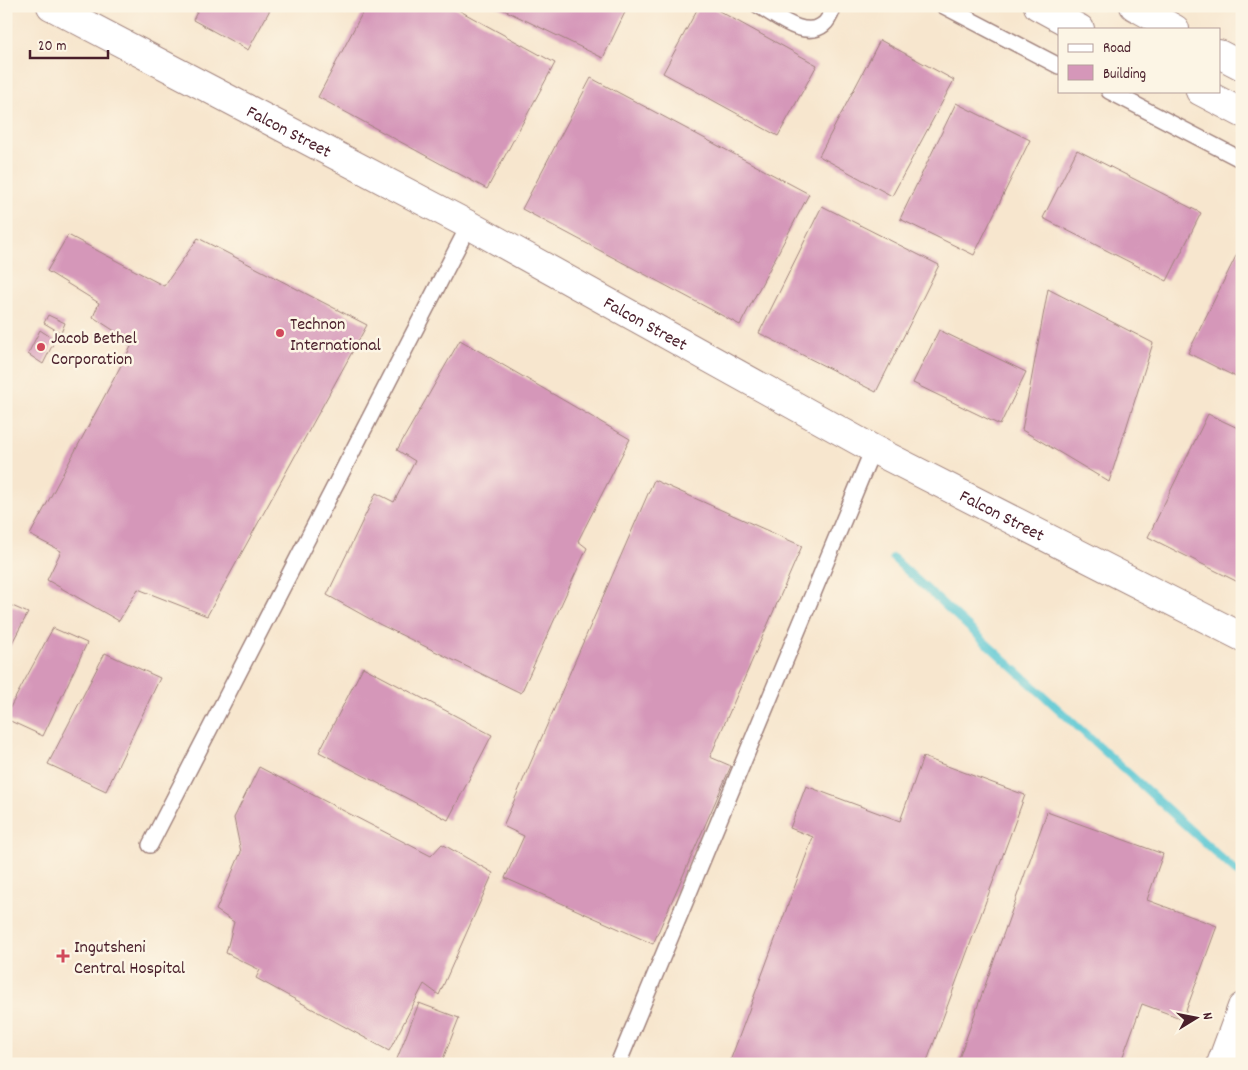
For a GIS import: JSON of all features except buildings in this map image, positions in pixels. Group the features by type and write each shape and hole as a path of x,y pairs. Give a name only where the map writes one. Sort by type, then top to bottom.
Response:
{"main road":[{"name":"Falcon Street","path":"51,6 469,225 873,449 1242,637"},
{"path":"1134,6 1172,28"},
{"path":"1044,8 1078,28"},
{"path":"1220,55 1242,66"},
{"path":"1202,92 1242,113"},
{"path":"1221,1064 1242,1007"}],"lane":[{"path":"759,6 795,27 811,30 825,23 834,6"},
{"path":"944,6 1058,65"},
{"path":"1111,92 1242,160"},
{"path":"150,845 469,225"},
{"path":"618,1064 873,449"}],"waterway":[{"path":"893,558 1242,877"}],"place":[{"name":"Technon International","path":"280,333"},
{"name":"Jacob Bethel Corporation","path":"41,347"},
{"name":"Ingutsheni Central Hospital","path":"63,956"}]}
